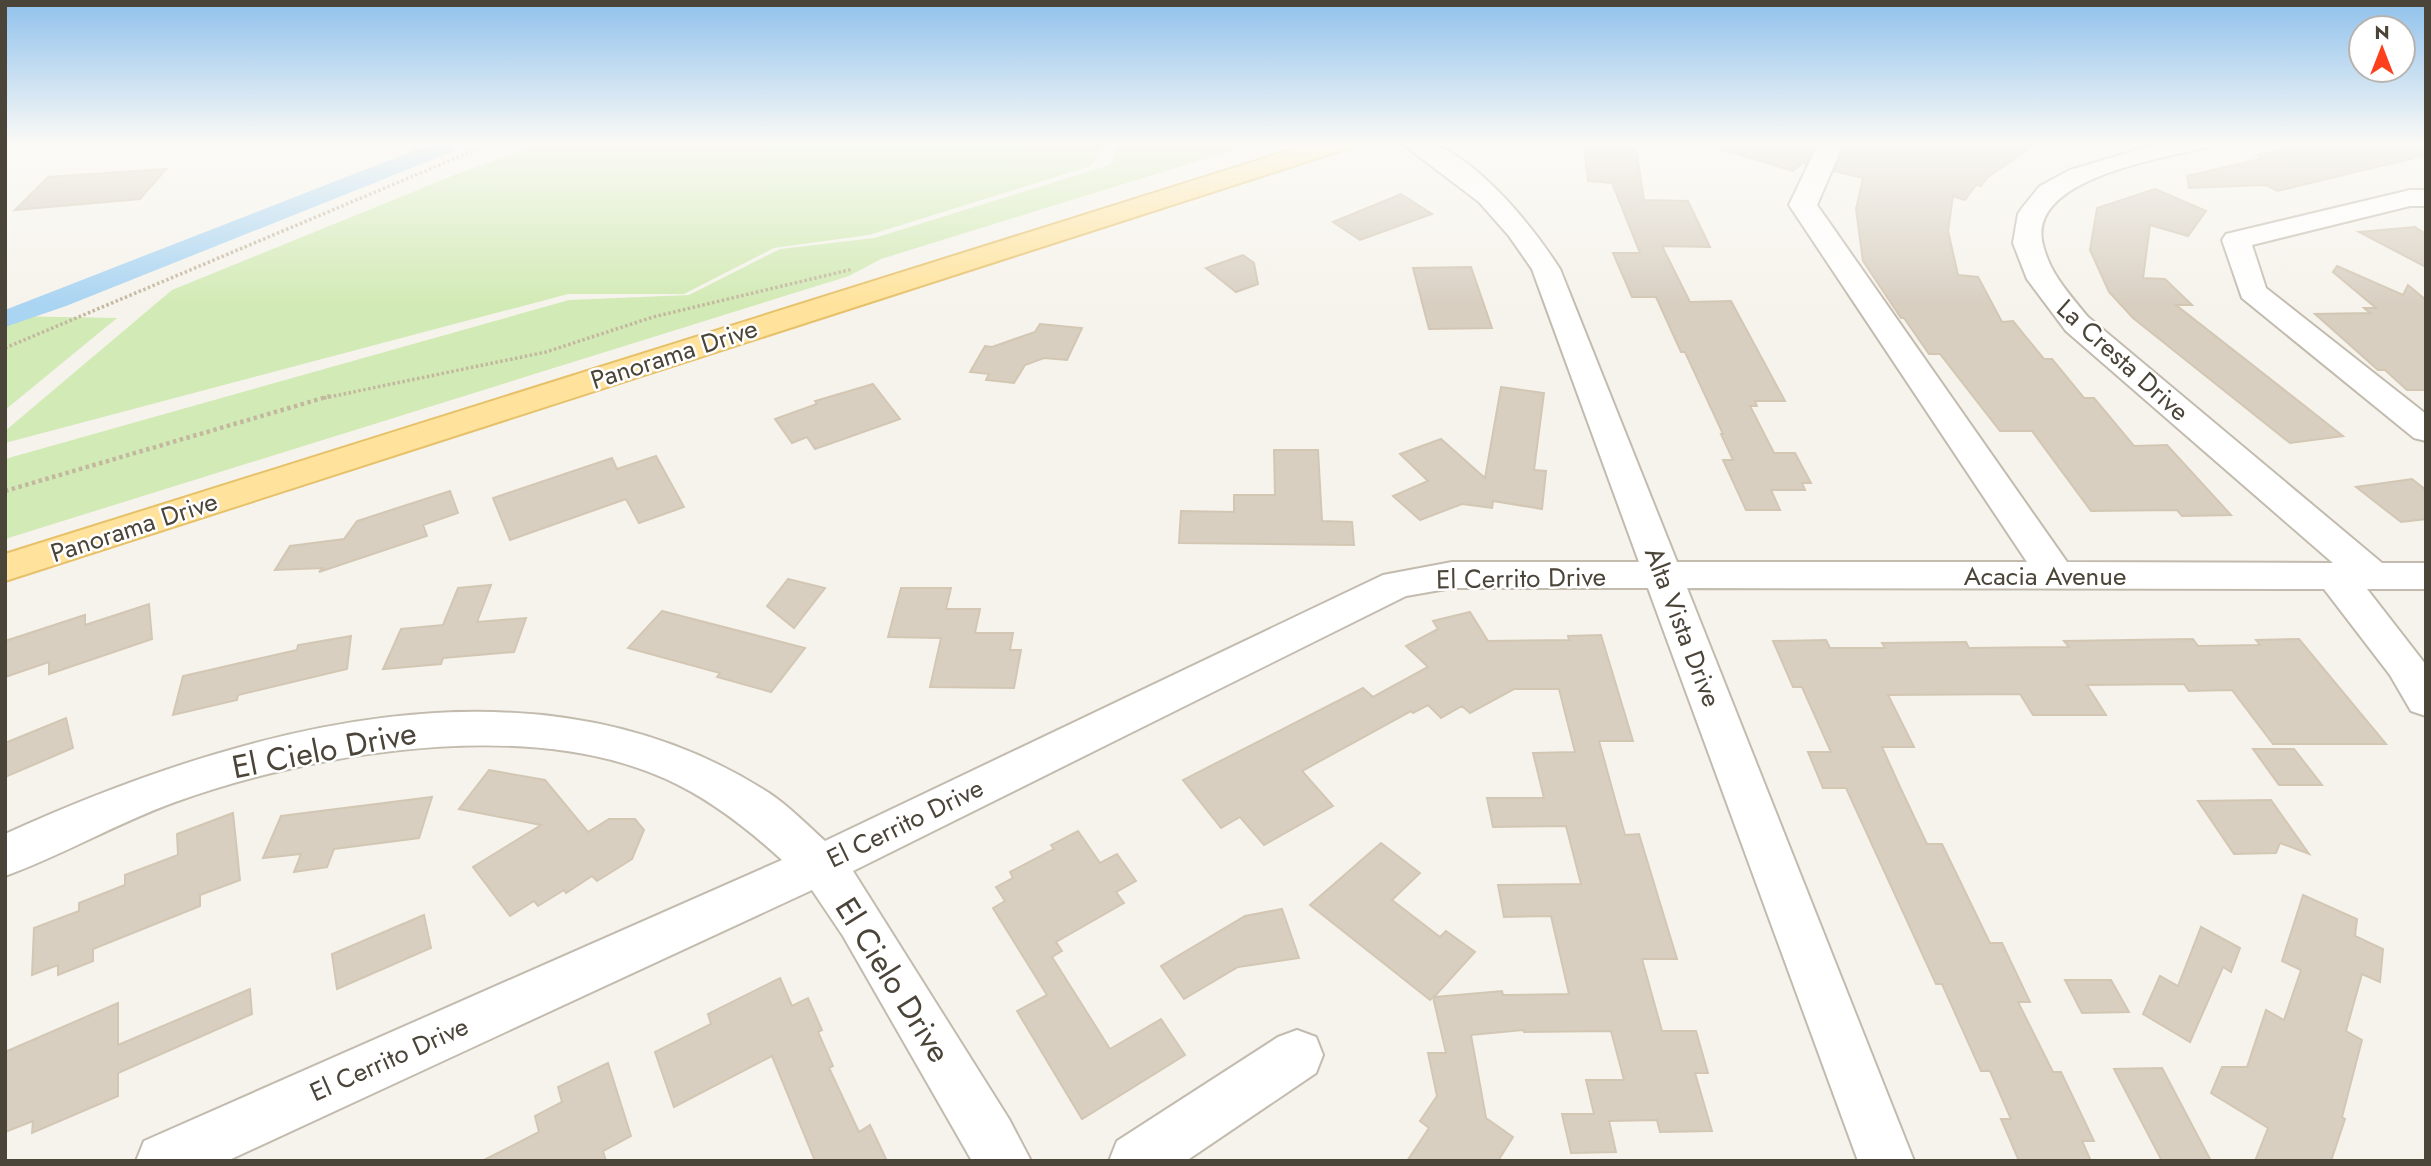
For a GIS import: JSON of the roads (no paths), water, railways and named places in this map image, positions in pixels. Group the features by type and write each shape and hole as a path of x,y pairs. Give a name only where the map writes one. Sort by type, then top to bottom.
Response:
{"main road":[{"name":"Panorama Drive","path":"5,568 1172,196"}],"street":[{"name":"Alta Vista Drive","path":"1490,196 1530,241 1546,269 1886,1161"},
{"path":"1807,196 1803,205 2056,576"},
{"name":"La Cresta Drive","path":"2044,196 2036,205 2029,220 2027,237 2030,258 2041,281 2077,324 2354,576 2426,700"},
{"path":"2426,198 2410,198 2236,240 2252,292 2426,430"},
{"name":"El Cerrito Drive","path":"164,1161 820,865 1397,584 1452,575 1664,577"},
{"name":"Acacia Avenue","path":"1664,577 2426,576"},
{"name":"El Cielo Drive","path":"5,856 116,806 181,782 267,756 348,738 417,730 491,728 556,733 622,746 684,767 733,793 767,817 820,865 858,918 1003,1161"},
{"path":"1137,1161 1297,1055"}],"waterway":[{"path":"5,319 57,301 319,196"}]}
